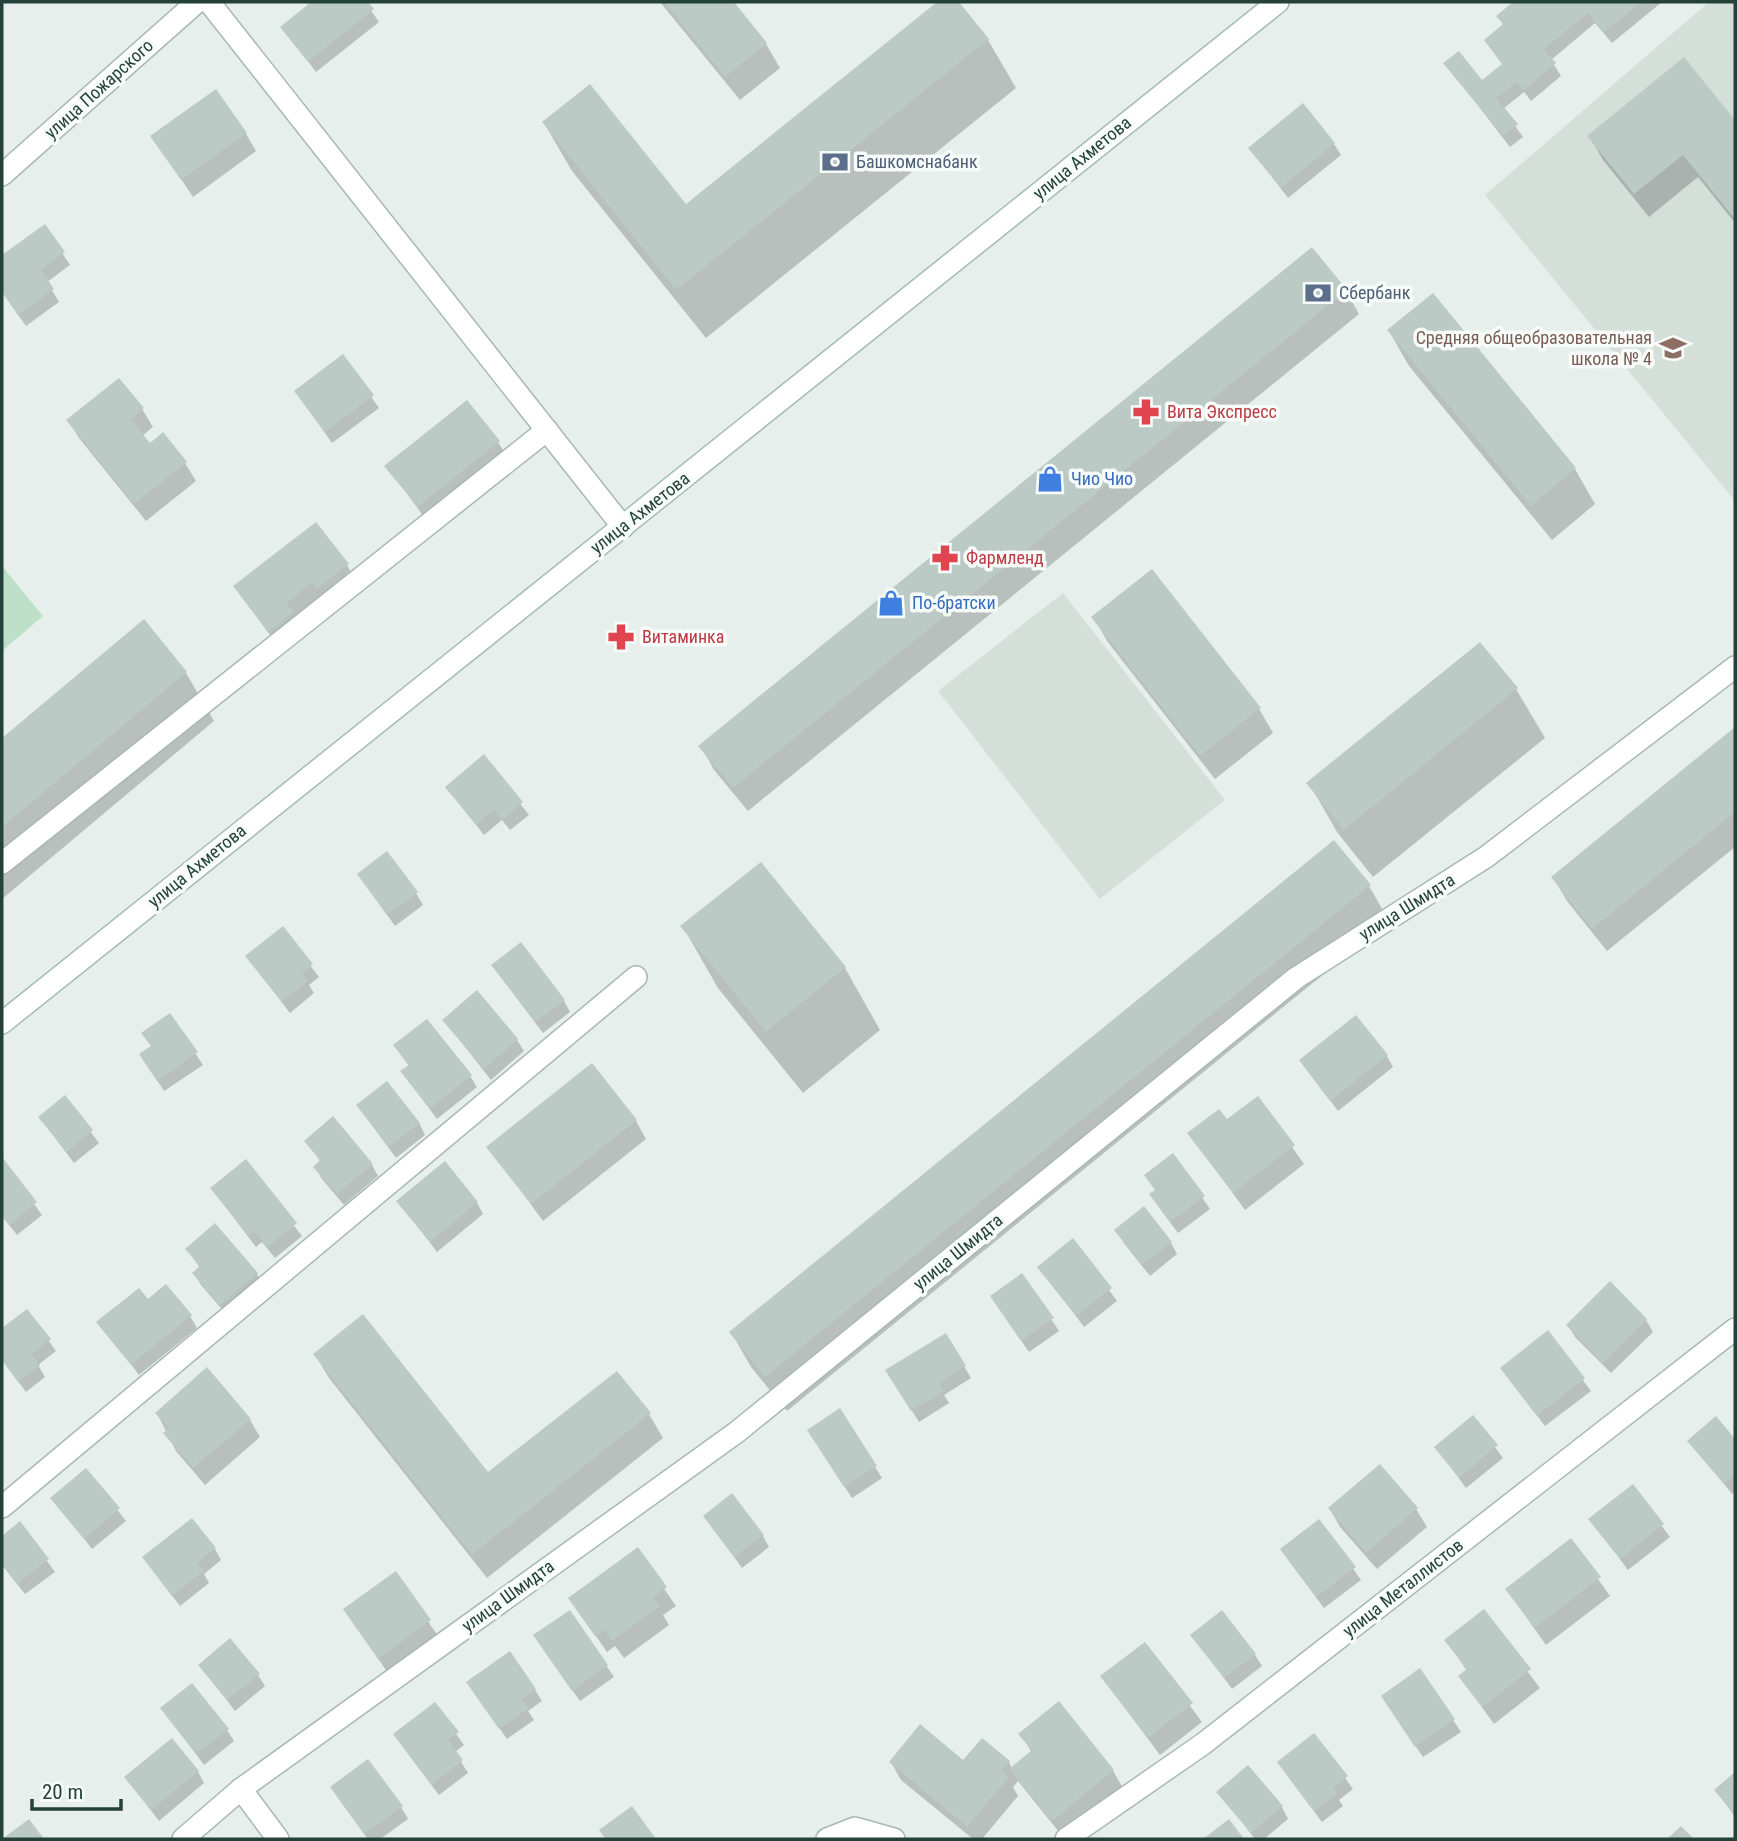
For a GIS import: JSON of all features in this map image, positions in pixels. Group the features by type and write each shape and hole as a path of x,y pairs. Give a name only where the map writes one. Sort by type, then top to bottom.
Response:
{"street":[{"name":"улица Пожарского","path":"2,175 197,2"},
{"path":"209,2 623,527"},
{"name":"улица Ахметова","path":"2,1023 1278,2"},
{"path":"2,863 547,429"},
{"name":"улица Шмидта","path":"183,1839 241,1788 737,1432 1296,978 1486,857 1735,667"},
{"path":"2,1507 636,976"},
{"name":"улица Металлистов","path":"1066,1839 1203,1744 1735,1329"},
{"path":"241,1788 278,1839"},
{"path":"827,1839 855,1828 894,1839"}],"shaded area":[{"name":"Средняя общеобразовательная школа № 4","path":"1709,2 1735,2 1735,501 1485,195"},
{"path":"1063,593 1225,800 1100,899 938,691"}],"green space":[{"path":"2,566 43,616 2,651"}],"building":[{"path":"311,2 368,2 374,9 308,62 280,27"},
{"path":"664,2 734,2 767,43 725,77"},
{"path":"937,2 959,2 989,39 676,290 542,122 590,84 686,204"},
{"path":"1513,2 1642,2 1604,32 1588,13 1544,49 1556,63 1524,90 1517,82 1496,98 1518,124 1503,136 1443,63 1459,51 1482,80 1502,64 1484,40 1503,24 1496,16"},
{"path":"1684,57 1735,120 1735,219 1683,155 1634,194 1587,136"},
{"path":"216,89 247,133 181,180 150,136"},
{"path":"1303,103 1335,143 1281,188 1248,148"},
{"path":"45,224 65,252 41,270 54,289 18,315 2,292 2,255"},
{"path":"1312,247 1347,290 733,788 698,746"},
{"path":"1433,293 1576,468 1531,506 1387,330"},
{"path":"343,354 374,395 325,432 294,391"},
{"path":"119,378 144,408 131,419 150,443 163,432 187,462 134,504 66,420"},
{"path":"467,400 500,441 418,507 384,466"},
{"path":"316,522 349,564 316,589 312,583 286,603 294,612 268,632 233,586"},
{"path":"1152,569 1261,708 1200,756 1091,617"},
{"path":"144,619 187,672 2,827 2,738"},
{"path":"1480,642 1518,688 1344,830 1306,783"},
{"path":"1735,727 1735,812 1592,929 1551,877"},
{"path":"484,754 523,802 502,820 494,810 476,825 445,787"},
{"path":"1334,840 1371,885 765,1377 729,1332"},
{"path":"387,851 418,892 387,915 357,874"},
{"path":"761,862 846,967 766,1032 680,926"},
{"path":"283,926 313,964 302,973 308,981 282,1002 245,956"},
{"path":"521,942 565,1000 536,1022 491,965"},
{"path":"477,990 518,1039 484,1069 442,1020"},
{"path":"170,1013 198,1052 157,1081 139,1054 151,1046 141,1033"},
{"path":"1356,1015 1388,1055 1330,1101 1299,1060"},
{"path":"427,1019 472,1075 430,1109 400,1071 409,1065 393,1045"},
{"path":"592,1063 637,1120 531,1204 486,1147"},
{"path":"387,1081 420,1123 389,1147 356,1105"},
{"path":"65,1095 93,1130 67,1152 38,1117"},
{"path":"1258,1096 1295,1145 1233,1193 1187,1133 1219,1109 1227,1119"},
{"path":"333,1116 373,1164 337,1194 313,1167 320,1160 304,1141"},
{"path":"1173,1153 1205,1196 1170,1222 1149,1194 1155,1190 1144,1175"},
{"path":"2,1157 37,1202 9,1225 2,1216"},
{"path":"246,1159 297,1223 267,1247 254,1231 249,1236 210,1188"},
{"path":"445,1161 478,1202 430,1242 396,1201"},
{"path":"1144,1206 1172,1242 1142,1265 1114,1230"},
{"path":"215,1223 258,1273 220,1305 192,1273 200,1266 185,1249"},
{"path":"1073,1238 1112,1288 1076,1316 1037,1267"},
{"path":"1022,1273 1054,1318 1021,1341 990,1296"},
{"path":"1610,1281 1647,1319 1603,1363 1566,1325"},
{"path":"166,1284 192,1315 131,1365 96,1322 139,1288 148,1299"},
{"path":"27,1309 51,1339 31,1354 40,1365 18,1382 2,1360 2,1328"},
{"path":"363,1314 488,1472 617,1371 651,1413 472,1555 313,1354"},
{"path":"1548,1330 1585,1378 1537,1416 1500,1368"},
{"path":"946,1333 966,1366 939,1383 944,1391 911,1411 885,1370"},
{"path":"207,1367 251,1419 193,1468 163,1433 169,1428 155,1413"},
{"path":"840,1408 877,1466 844,1487 807,1430"},
{"path":"1473,1415 1498,1445 1459,1478 1434,1447"},
{"path":"1716,1416 1735,1439 1735,1474 1724,1484 1687,1441"},
{"path":"1380,1464 1418,1508 1366,1553 1328,1508"},
{"path":"86,1468 120,1508 84,1539 50,1498"},
{"path":"1633,1484 1664,1524 1620,1559 1588,1519"},
{"path":"732,1493 764,1535 734,1557 703,1516"},
{"path":"192,1518 216,1548 197,1563 204,1571 172,1596 142,1557"},
{"path":"1319,1519 1356,1567 1316,1597 1280,1549"},
{"path":"20,1521 49,1559 17,1584 2,1564 2,1536"},
{"path":"1571,1538 1601,1577 1535,1628 1505,1589"},
{"path":"638,1547 667,1587 653,1597 660,1606 612,1641 604,1630 595,1636 568,1598"},
{"path":"396,1571 431,1620 378,1659 343,1609"},
{"path":"1484,1609 1531,1669 1482,1707 1458,1676 1467,1669 1444,1640"},
{"path":"570,1610 608,1665 572,1691 533,1635"},
{"path":"1222,1610 1256,1654 1224,1678 1190,1635"},
{"path":"230,1638 260,1674 227,1700 198,1665"},
{"path":"1145,1642 1193,1703 1148,1738 1100,1676"},
{"path":"510,1651 536,1689 522,1699 529,1708 499,1729 466,1682"},
{"path":"1420,1668 1455,1719 1415,1747 1381,1696"},
{"path":"192,1683 229,1729 196,1754 160,1708"},
{"path":"1059,1701 1114,1770 1052,1821 1009,1769 1032,1750 1018,1734"},
{"path":"435,1702 459,1732 448,1740 463,1760 432,1785 393,1734"},
{"path":"920,1724 963,1760 982,1738 1010,1761 1002,1771 1009,1777 967,1827 889,1762"},
{"path":"1314,1733 1348,1776 1333,1788 1337,1794 1314,1811 1277,1762"},
{"path":"172,1738 199,1771 151,1810 124,1777"},
{"path":"368,1759 403,1806 364,1834 330,1787"},
{"path":"1248,1765 1283,1806 1251,1833 1216,1792"},
{"path":"1735,1772 1735,1815 1714,1790"},
{"path":"632,1806 656,1839 606,1839 599,1830"},
{"path":"29,1819 44,1839 2,1839"},
{"path":"1229,1819 1244,1839 1203,1839"},
{"path":"1681,1826 1694,1839 1667,1839"}],"place":[{"name":"Башкомснабанк","path":"835,162"},
{"name":"Сбербанк","path":"1318,293"},
{"name":"Средняя общеобразовательная школа № 4","path":"1673,348"},
{"name":"Вита Экспресс","path":"1146,412"},
{"name":"Чио Чио","path":"1050,479"},
{"name":"Фармленд","path":"945,558"},
{"name":"По-братски","path":"891,603"},
{"name":"Витаминка","path":"621,637"}]}
